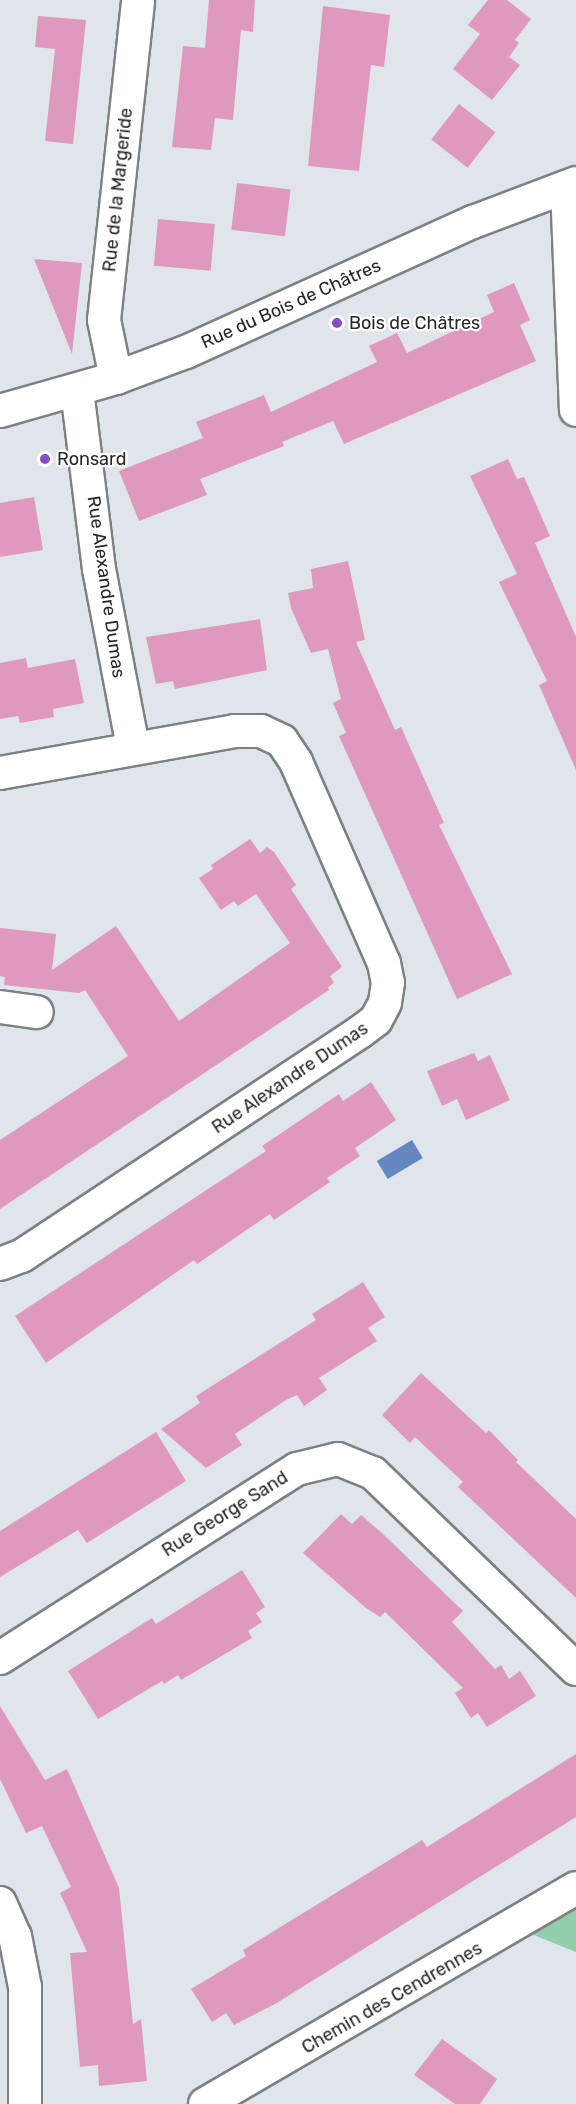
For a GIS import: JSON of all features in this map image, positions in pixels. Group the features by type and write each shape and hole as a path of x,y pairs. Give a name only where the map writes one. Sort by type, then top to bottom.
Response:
{"street":[{"name":"Rue de la Margeride","path":"116,378 104,320 138,0"},
{"name":"Rue du Bois de Châtres","path":"0,411 116,378 186,352 473,222 572,185"},
{"path":"572,185 576,410"},
{"name":"Rue Alexandre Dumas","path":"77,390 99,569 133,748"},
{"name":"Rue Alexandre Dumas","path":"0,773 235,731 261,731 282,741 296,762 384,963 388,983 385,1003 376,1020 360,1032 21,1256 0,1264"},
{"path":"0,1008 37,1011"},
{"name":"Rue George Sand","path":"0,1658 297,1469 338,1459 373,1473 576,1669"},
{"name":"Chemin des Cendrennes","path":"205,2104 576,1888"},
{"path":"0,1903 15,1936 25,1987 25,2104"}],"green space":[{"path":"576,1901 576,1952 526,1932"}],"water":[{"path":"412,1140 423,1158 388,1179 377,1161"}],"building":[{"path":"209,0 255,0 253,32 241,30 233,120 215,118 211,150 172,147 183,46 205,48"},
{"path":"488,0 507,0 531,19 515,40 519,43 509,57 520,65 492,100 453,69 480,34 468,25"},
{"path":"323,6 390,15 384,67 371,65 359,171 308,166"},
{"path":"38,16 86,20 73,144 45,141 55,49 35,47"},
{"path":"459,104 495,132 468,168 431,139"},
{"path":"237,183 291,190 285,236 231,230"},
{"path":"158,219 215,224 211,271 154,266"},
{"path":"34,259 82,263 72,354"},
{"path":"514,283 530,320 520,325 536,361 344,444 333,421 282,442 284,446 200,479 207,495 139,521 119,471 203,438 196,422 264,395 271,412 377,362 369,346 397,333 407,353 494,312 487,295"},
{"path":"508,459 517,479 524,477 550,536 535,543 576,637 576,770 539,685 547,681 499,582 517,574 470,476"},
{"path":"34,497 43,550 0,557 0,503"},
{"path":"348,561 365,640 356,642 395,730 401,727 444,823 439,825 512,974 457,999 339,736 346,733 333,703 341,699 328,649 311,653 291,608 288,593 313,588 311,569"},
{"path":"260,619 267,670 175,689 173,681 156,684 146,637"},
{"path":"26,658 28,668 75,659 84,703 53,709 54,717 20,723 18,716 0,719 0,663"},
{"path":"250,839 260,853 267,847 274,852 296,885 291,889 342,967 330,976 334,983 328,987 329,990 0,1209 0,1140 128,1056 85,990 79,993 4,985 5,977 0,976 0,928 56,934 52,970 116,926 179,1021 290,943 256,894 238,906 234,901 221,910 199,878 213,869 211,865"},
{"path":"474,1053 478,1061 490,1055 510,1100 466,1120 457,1099 442,1106 427,1071"},
{"path":"371,1082 396,1120 355,1148 360,1156 327,1178 330,1182 274,1220 270,1214 197,1264 194,1260 46,1363 15,1316 266,1151 262,1146 339,1094 343,1101"},
{"path":"363,1282 385,1317 368,1328 377,1341 319,1378 327,1390 304,1406 297,1395 286,1400 235,1434 242,1445 206,1468 161,1429 200,1403 196,1396 316,1320 312,1314"},
{"path":"421,1373 486,1433 489,1430 518,1460 516,1462 576,1519 576,1598 458,1487 463,1482 415,1437 410,1443 382,1415"},
{"path":"156,1432 186,1481 87,1543 78,1530 0,1577 0,1531"},
{"path":"341,1514 352,1524 361,1515 383,1534 463,1611 452,1622 495,1669 501,1665 509,1679 520,1671 536,1696 487,1727 478,1713 471,1718 455,1693 463,1688 385,1612 380,1617 366,1608 303,1553"},
{"path":"242,1570 265,1607 256,1613 262,1622 248,1631 252,1638 181,1680 178,1675 164,1684 162,1681 98,1719 68,1671 152,1618 156,1624"},
{"path":"0,1706 45,1780 67,1769 119,1888 133,2024 141,2019 147,2081 99,2086 98,2065 80,2067 70,1953 87,1952 60,1893 71,1887 42,1826 26,1833 0,1779"},
{"path":"576,1754 576,1817 275,2004 234,2025 226,2013 212,2022 191,1989 246,1956 243,1950 422,1840 427,1847"},
{"path":"442,2039 497,2079 480,2104 455,2104 414,2075"}],"place":[{"name":"Bois de Châtres","path":"337,323"},
{"name":"Ronsard","path":"45,459"}]}
